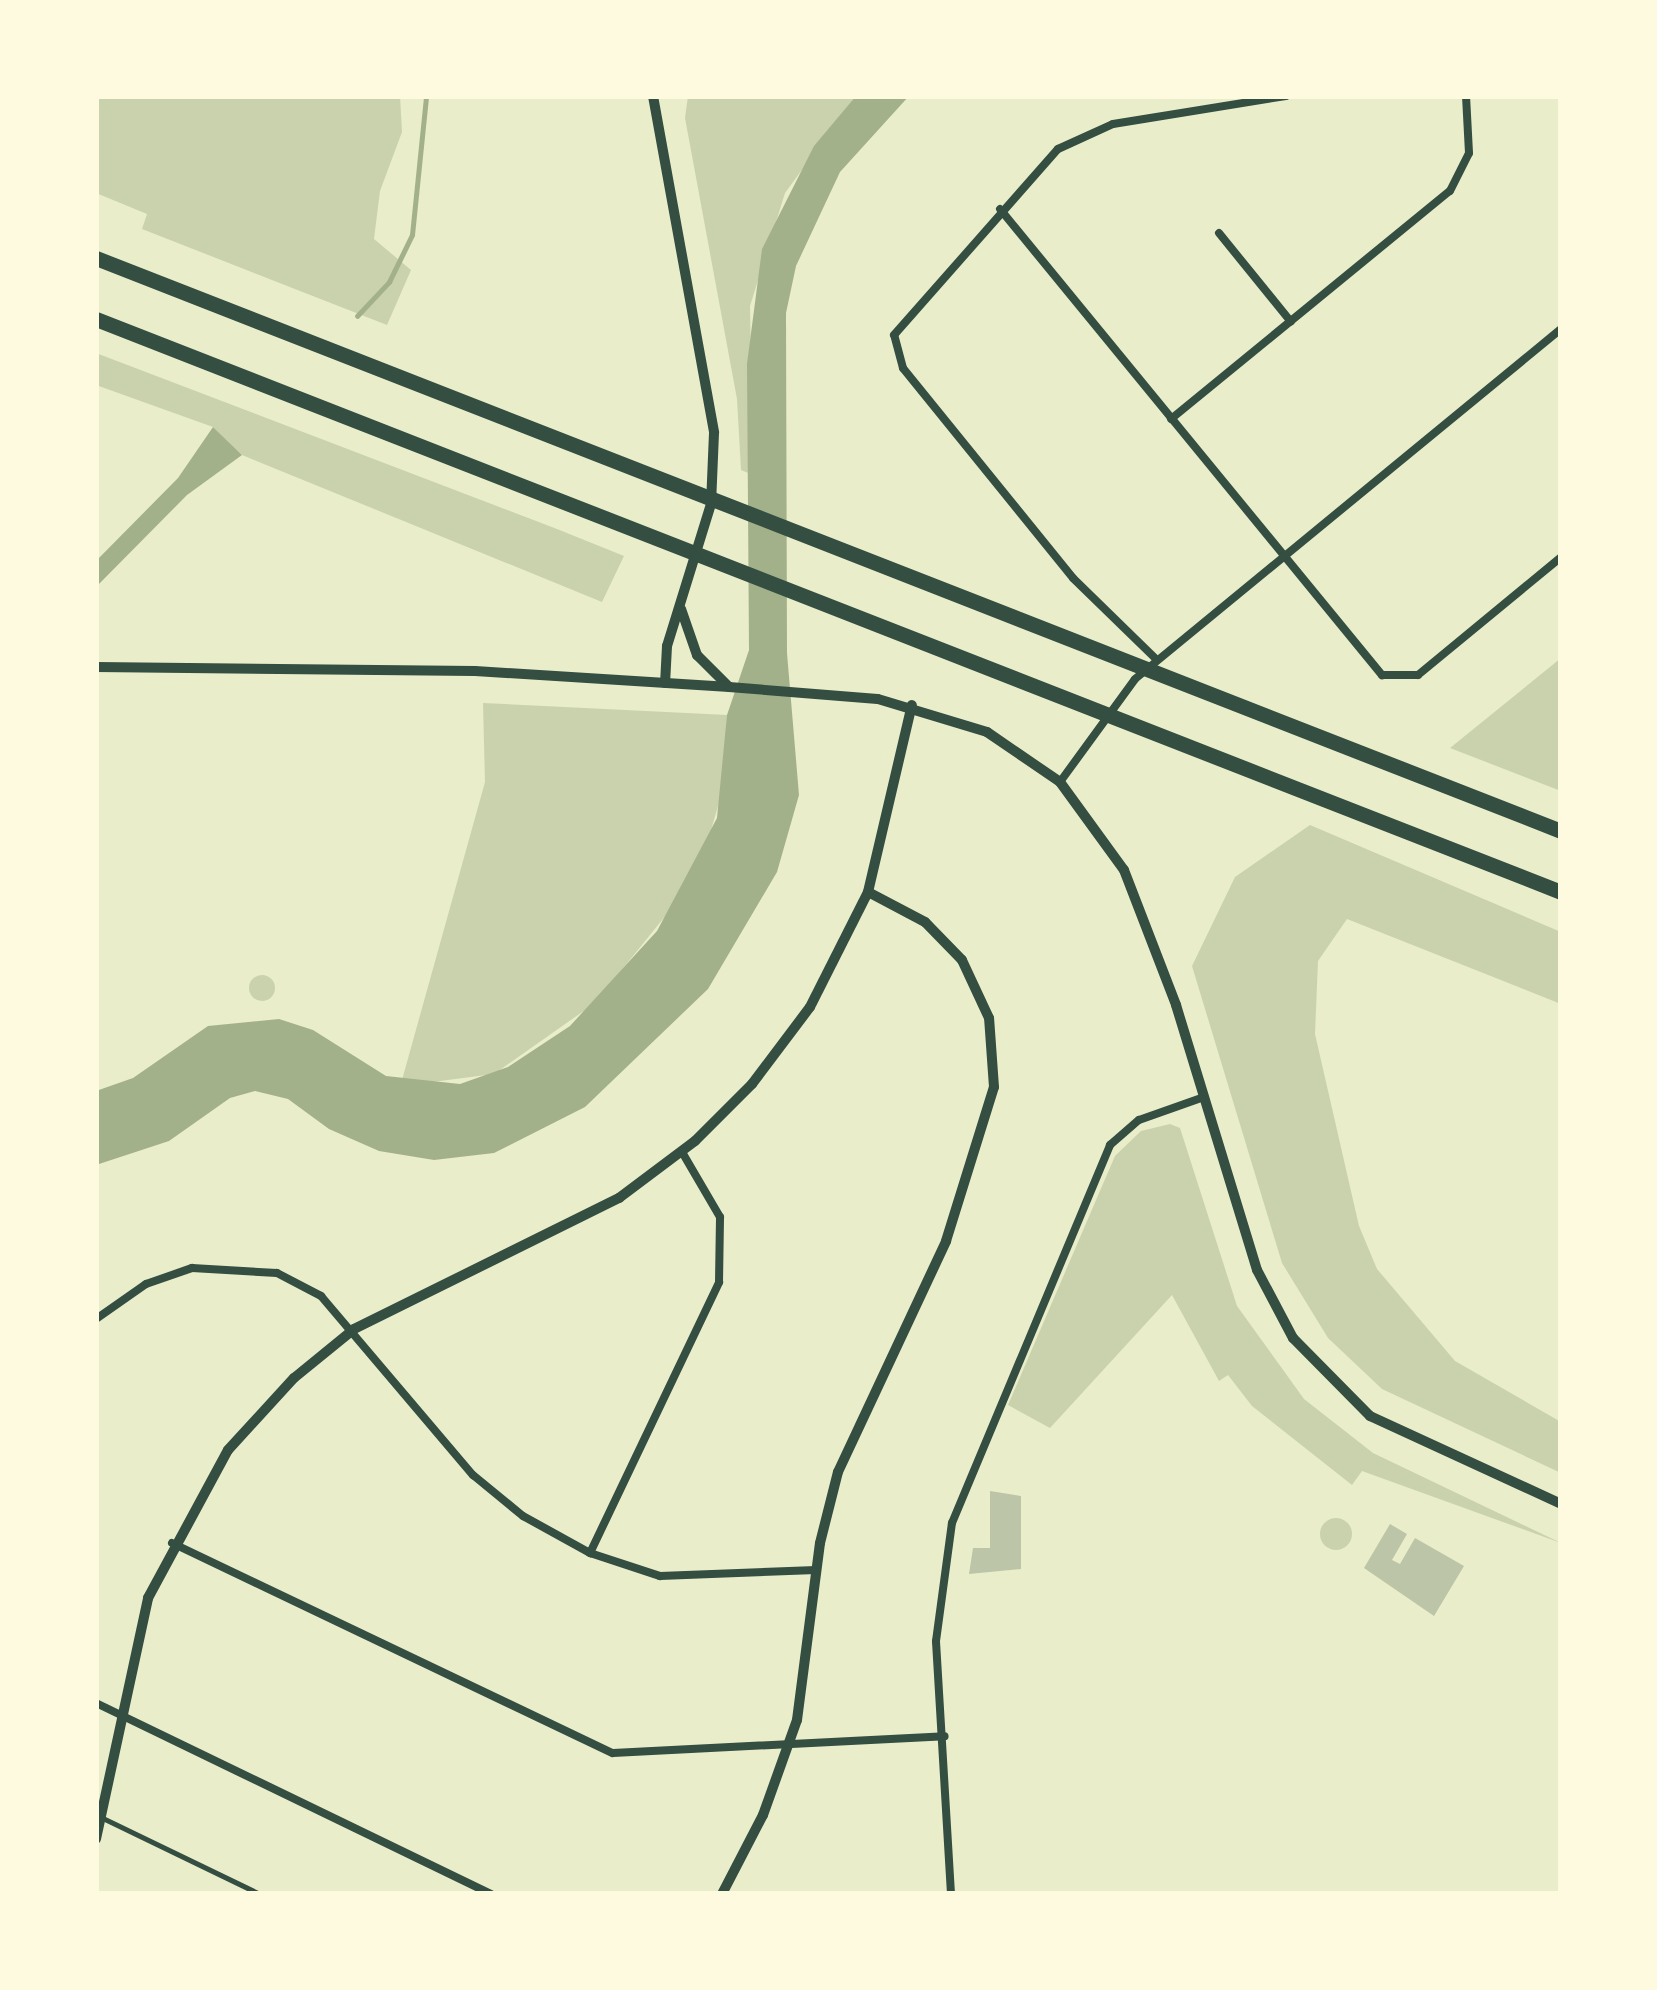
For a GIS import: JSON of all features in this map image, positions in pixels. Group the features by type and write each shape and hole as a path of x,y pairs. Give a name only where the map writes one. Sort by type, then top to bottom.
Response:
{"highway":[{"path":"96,258 1561,831"},
{"path":"96,319 1561,892"}],"street":[{"path":"653,96 714,433 711,504 680,605 665,683"},
{"path":"1157,659 1073,578 895,356 901,322 1047,157 1096,129 1286,96"},
{"path":"1171,419 1457,183 1469,153 1466,96"},
{"path":"1000,209 1378,672 1400,680 1418,675 1561,556"},
{"path":"1220,233 1291,322"},
{"path":"1060,782 1111,706 1157,659 1561,329"},
{"path":"680,605 697,655 729,687"},
{"path":"96,667 475,671 802,692 912,705 987,732 1060,782 1124,870 1204,1097 1264,1288 1320,1372 1399,1434 1561,1504"},
{"path":"96,1839 136,1633 172,1543 247,1427 354,1329 434,1283 590,1214 682,1152 792,1034 868,892 912,705"},
{"path":"722,1894 789,1746 808,1666 816,1570 838,1472 946,1241 994,1088 989,1018 962,960 925,922 868,892"},
{"path":"951,1894 938,1582 971,1467 1110,1145 1139,1120 1204,1097"},
{"path":"590,1552 719,1282 720,1217 682,1152"},
{"path":"96,1319 170,1274 236,1266 294,1279 354,1329 484,1486 590,1552 673,1577 816,1570"},
{"path":"172,1543 603,1750 637,1755 945,1736"},
{"path":"96,1703 491,1894"}],"lane":[{"path":"103,1818 260,1894"}],"shaded area":[{"path":"96,96 400,96 402,132 380,191 374,239 411,270 387,325 142,229 147,214 96,193"},
{"path":"688,96 856,96 785,193 750,306 753,475 741,470 737,399 685,118"},
{"path":"856,96 909,96 840,172 796,266 786,313 787,653 799,795 777,872 708,989 585,1107 494,1153 434,1160 379,1151 329,1129 288,1099 255,1091 230,1098 169,1141 96,1165 96,1091 133,1078 208,1026 279,1019 313,1030 386,1076 460,1084 508,1067 570,1026 657,931 717,818 727,715 749,650 747,364 762,249 814,146"},
{"path":"96,353 624,556 602,602 242,455 213,427 96,385"},
{"path":"213,427 242,455 187,495 96,587 96,561 178,478"},
{"path":"1561,658 1561,791 1450,748"},
{"path":"483,703 727,715 725,782 709,837 675,904 595,1003 494,1074 417,1084 402,1080 485,782"},
{"path":"1310,825 1561,932 1561,1004 1347,919 1318,961 1315,1034 1359,1226 1377,1269 1455,1361 1561,1422 1561,1473 1382,1389 1328,1338 1282,1263 1192,966 1235,877"},
{"path":"262,975 275,988 262,1001 249,988"},
{"path":"1170,1124 1180,1128 1237,1306 1304,1399 1373,1453 1561,1543 1362,1471 1352,1485 1252,1406 1228,1375 1219,1381 1172,1295 1050,1428 1008,1405 1115,1156 1141,1131"},
{"path":"1336,1518 1347,1523 1352,1534 1347,1545 1336,1550 1325,1545 1320,1534 1325,1523"}],"building":[{"path":"990,1491 1021,1496 1021,1569 969,1574 973,1548 990,1548"},
{"path":"1390,1524 1407,1534 1392,1560 1400,1564 1415,1538 1464,1566 1434,1616 1364,1568"}],"waterway":[{"path":"357,316 389,282 412,235 426,96"}]}
